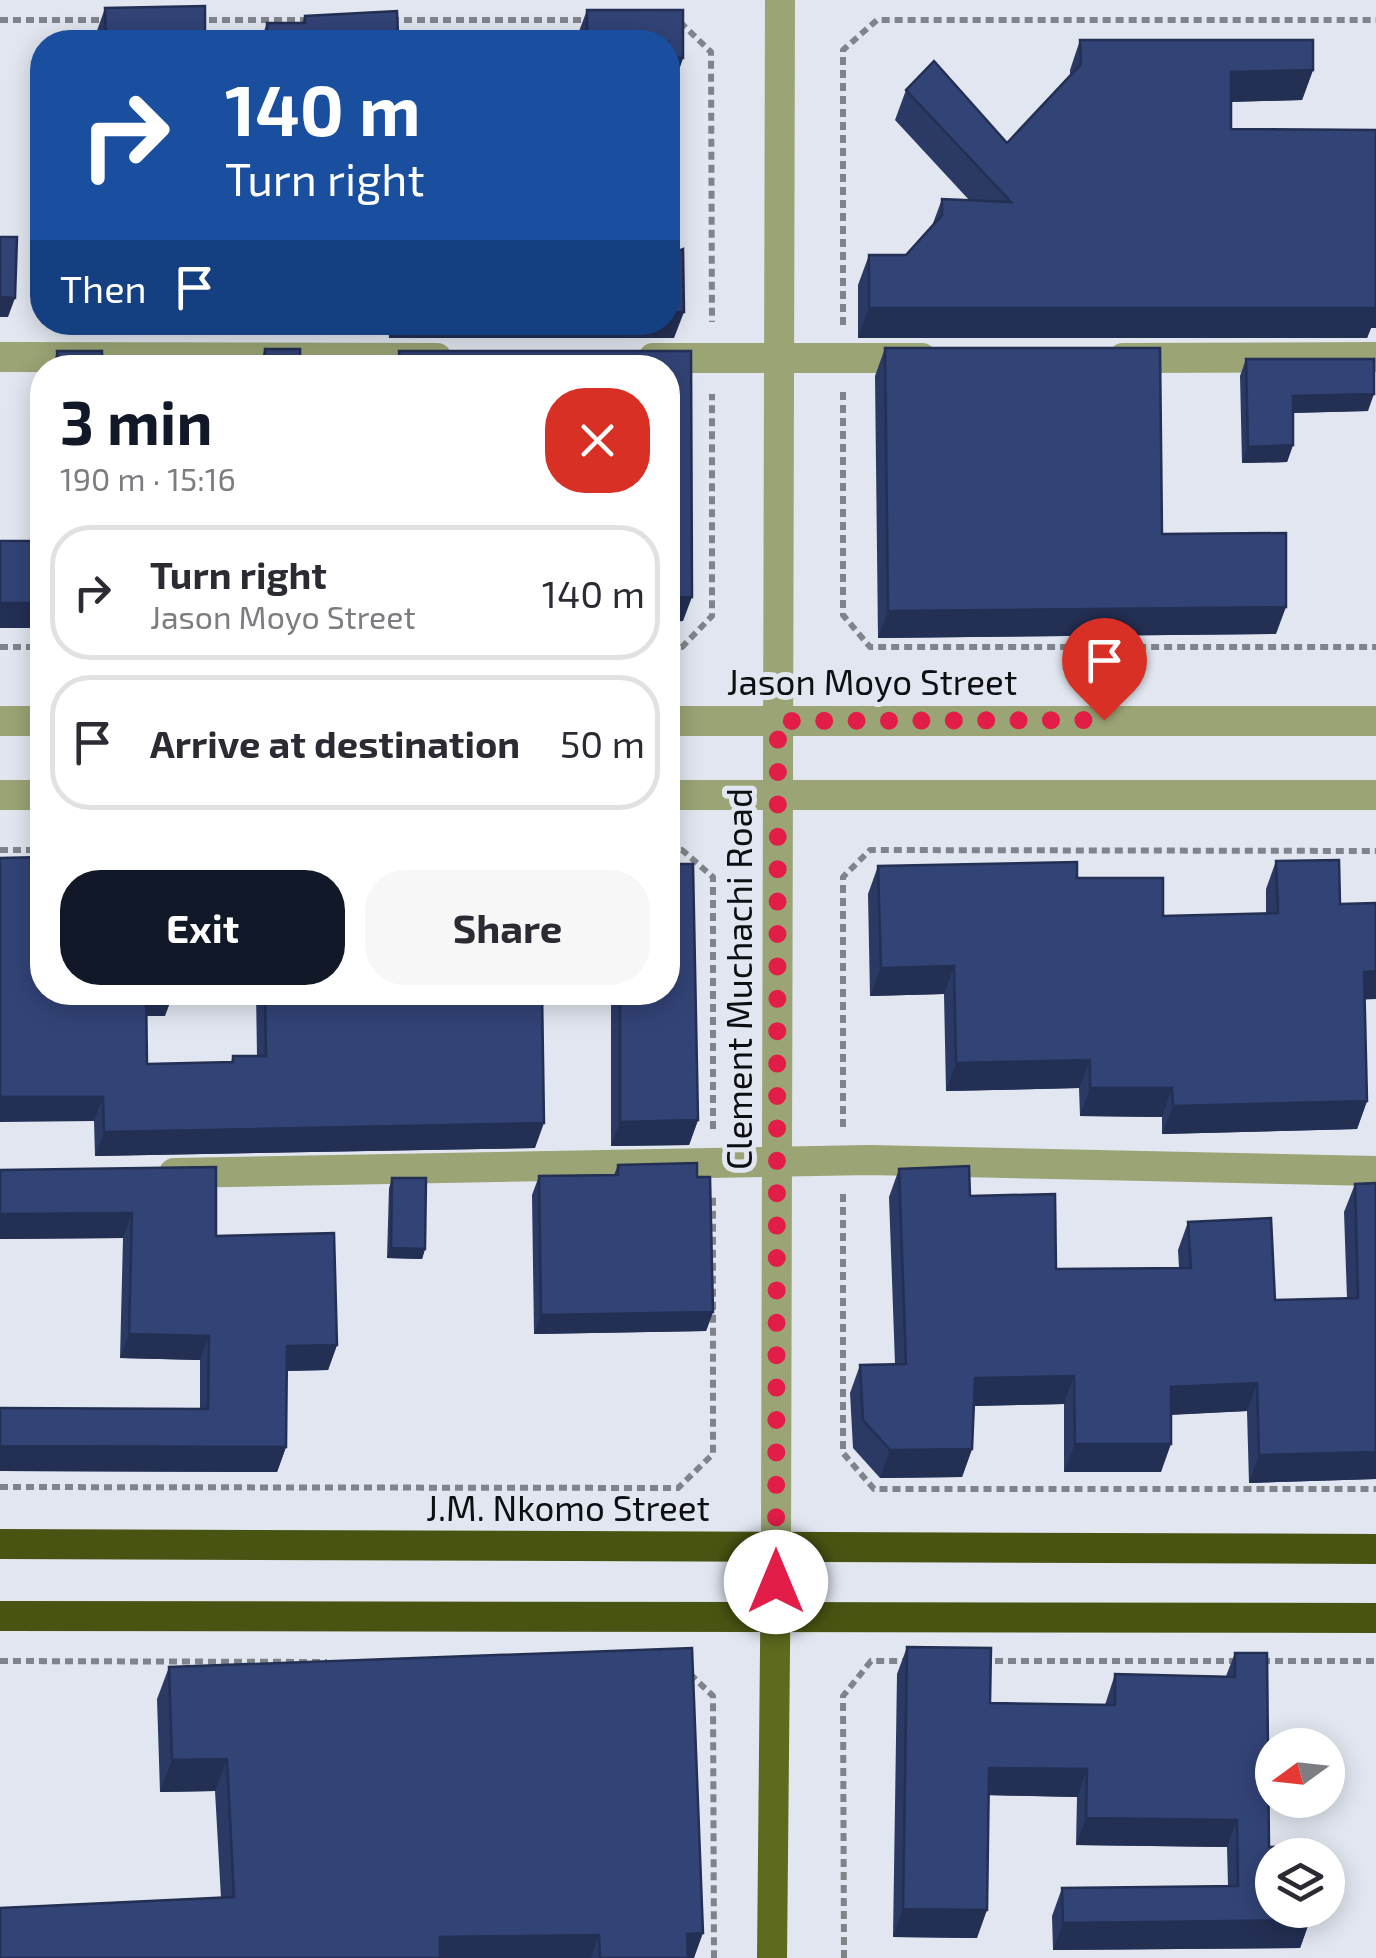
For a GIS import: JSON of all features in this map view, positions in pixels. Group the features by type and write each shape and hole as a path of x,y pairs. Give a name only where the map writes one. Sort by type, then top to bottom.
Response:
{"highway":[{"name":"J.M. Nkomo Street","path":"0,1544 1376,1549"},
{"path":"0,1616 1376,1618"}],"main road":[{"name":"Clement Muchachi Road","path":"772,1958 776,1547"}],"street":[{"name":"Clement Muchachi Road","path":"776,1547 780,0"},
{"path":"0,356 30,356"},
{"path":"1100,358 1376,357"},
{"path":"680,358 942,358"},
{"name":"Jason Moyo Street","path":"680,721 1376,720"},
{"path":"0,721 30,721"},
{"path":"0,795 30,795"},
{"path":"680,795 1376,796"},
{"path":"138,1174 843,1161 1376,1171"}],"path":[{"path":"0,20 120,20"},
{"path":"179,20 319,20"},
{"path":"378,20 598,20"},
{"path":"677,20 711,52 712,616 680,647"},
{"path":"1376,20 877,20 843,50 843,615 870,647 1376,647"},
{"path":"0,648 30,648"},
{"path":"0,850 30,850"},
{"path":"0,1487 678,1488 713,1454 713,878 680,850"},
{"path":"1376,851 870,850 843,877 843,1452 874,1488 1376,1489"},
{"path":"844,1958 843,1696 872,1661 910,1661"},
{"path":"968,1661 1376,1661"},
{"path":"0,1662 338,1662"},
{"path":"676,1662 713,1696 714,1958"}],"building":[{"path":"205,6 205,30 106,30 105,8"},
{"path":"587,10 683,10 683,58 680,30 587,30"},
{"path":"397,11 398,30 267,30 267,23 305,23 305,16"},
{"path":"1080,40 1313,40 1313,70 1231,72 1231,129 1376,130 1376,308 869,308 869,255 906,255 942,215 942,199 1011,202 906,90 934,61 1007,143 1081,64"},
{"path":"0,237 17,237 15,298 0,297"},
{"path":"683,249 684,312 680,312"},
{"path":"885,348 1160,348 1162,534 1286,533 1286,607 888,611"},
{"path":"265,349 300,349 300,355 265,355"},
{"path":"57,351 102,351 102,355 57,355"},
{"path":"399,351 691,351 692,597 680,598 680,355 399,355"},
{"path":"1246,359 1374,359 1374,394 1293,396 1293,445 1248,447"},
{"path":"0,541 30,541 30,603 0,603"},
{"path":"30,857 30,1005 146,1005 147,1064 233,1062 233,1056 266,1056 265,1005 542,1005 544,1123 104,1132 103,1097 0,1097 0,858"},
{"path":"1339,860 1340,904 1376,903 1376,971 1364,972 1367,1101 1173,1106 1172,1088 1090,1088 1090,1060 956,1063 954,966 881,968 878,866 1077,862 1077,878 1163,878 1163,916 1278,913 1276,861"},
{"path":"680,864 693,864 698,1120 620,1122 620,1005 680,1005"},
{"path":"697,1163 697,1177 710,1177 713,1312 541,1315 539,1176 618,1175 618,1165"},
{"path":"969,1166 970,1196 1055,1194 1056,1269 1191,1268 1188,1222 1271,1218 1275,1300 1358,1298 1355,1184 1376,1183 1376,1452 1259,1455 1257,1383 1171,1387 1171,1444 1075,1444 1074,1376 975,1378 972,1449 890,1450 863,1420 860,1365 906,1364 899,1169"},
{"path":"216,1167 216,1236 334,1233 337,1345 287,1346 286,1447 0,1446 0,1408 208,1409 209,1336 129,1334 132,1213 0,1214 0,1170"},
{"path":"392,1178 426,1178 425,1249 391,1248"},
{"path":"907,1647 991,1648 990,1703 1115,1705 1115,1674 1235,1677 1235,1653 1267,1653 1268,1728 1255,1728 1255,1818 1269,1818 1269,1838 1255,1838 1255,1921 1063,1923 1062,1888 1238,1886 1237,1820 1086,1818 1087,1769 989,1768 987,1910 903,1909"},
{"path":"692,1648 703,1933 687,1934 688,1958 600,1958 599,1935 440,1937 440,1958 0,1958 0,1908 234,1897 227,1759 172,1760 169,1667"}],"route":[{"path":"776,1582 778,721 1104,720"}]}
